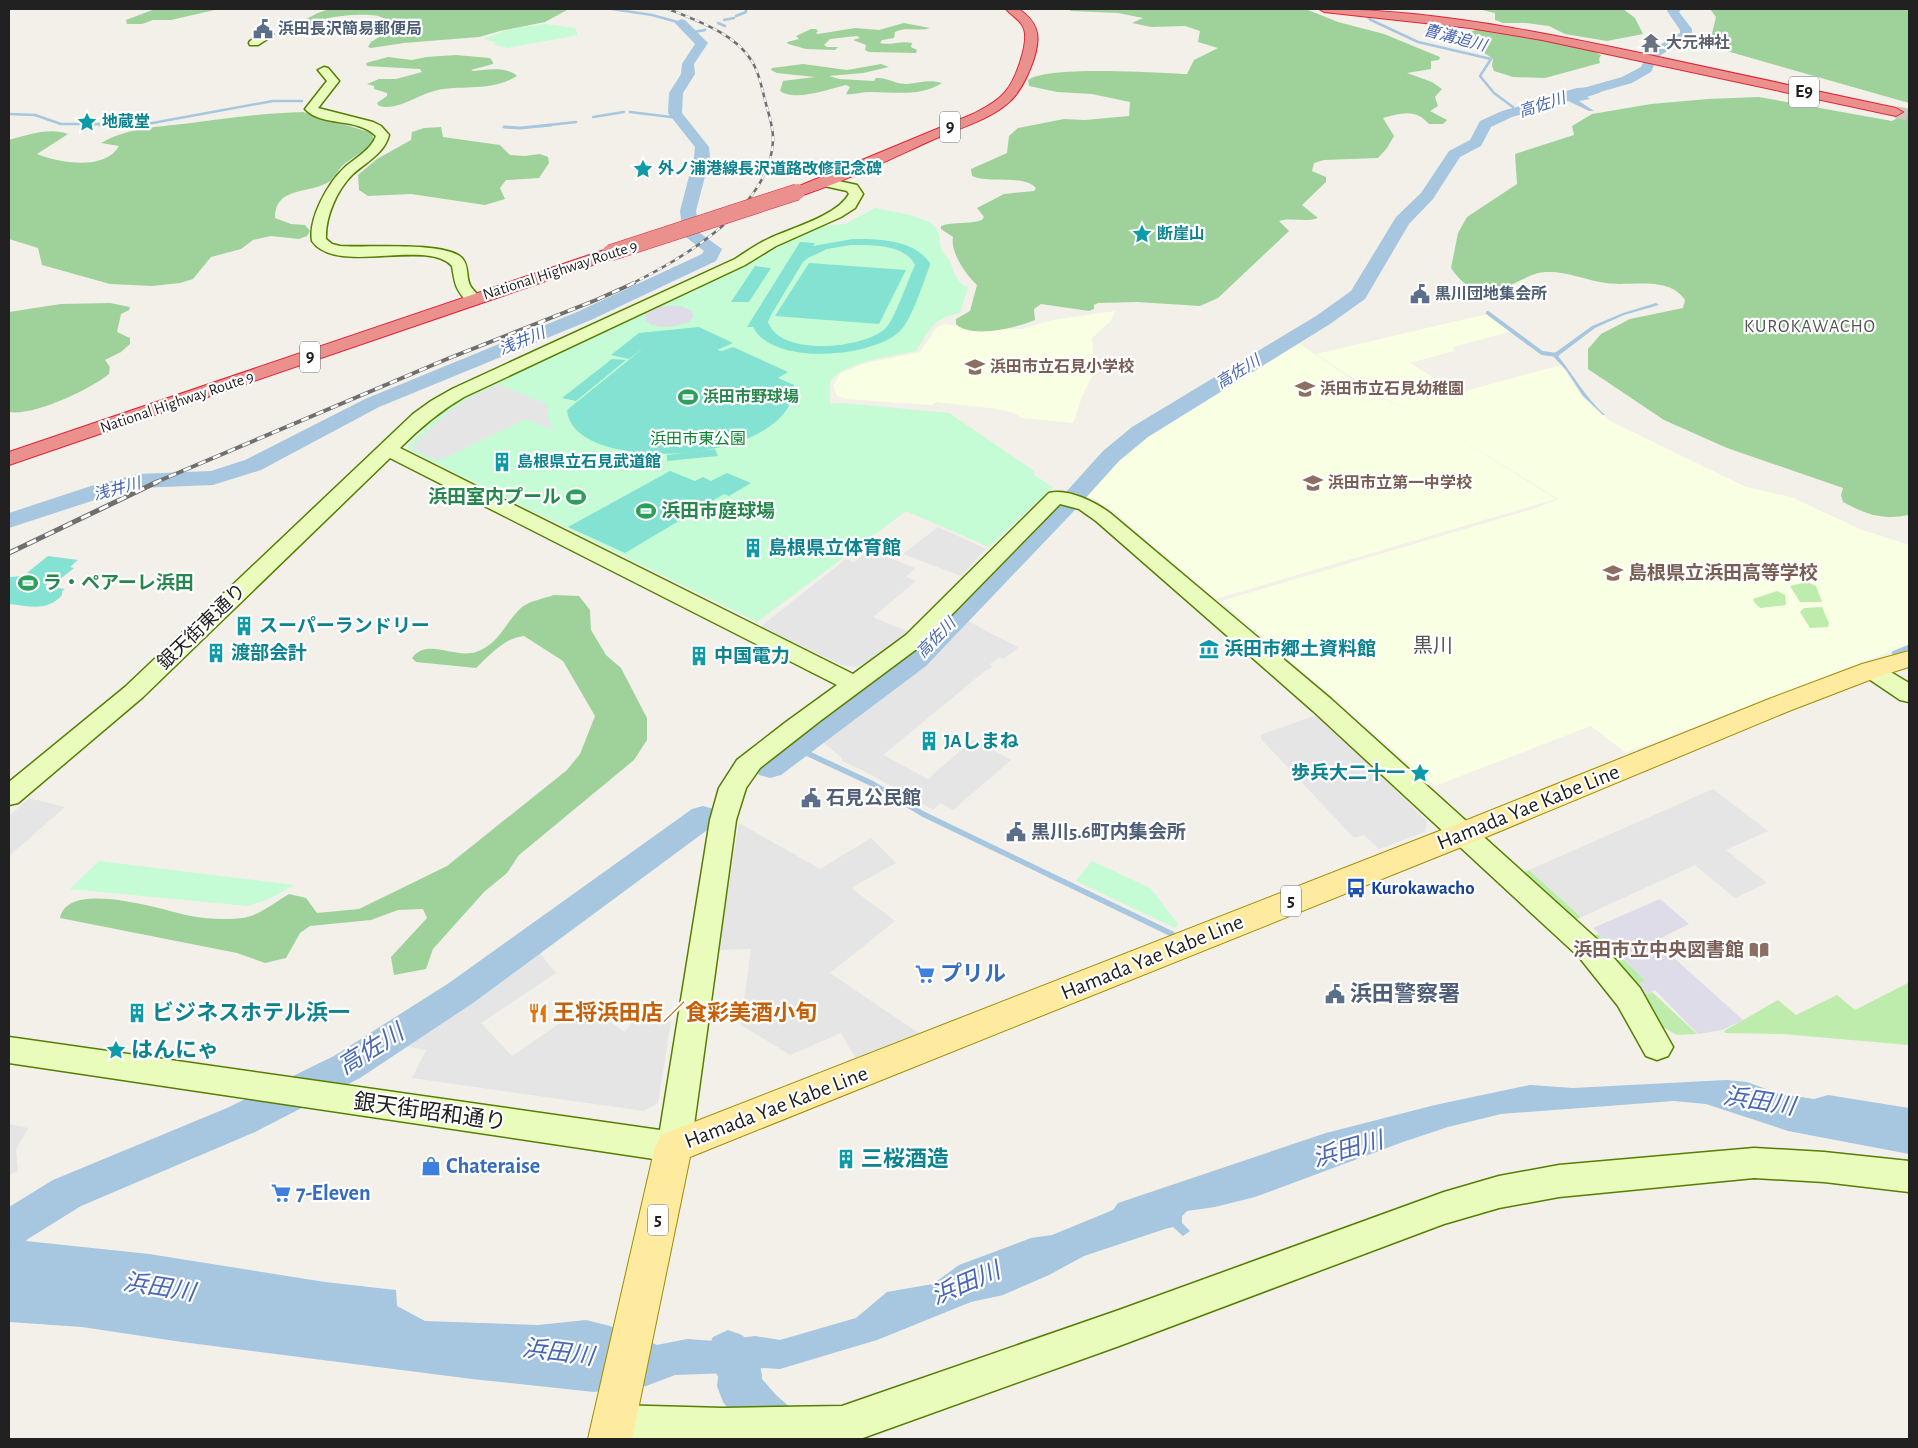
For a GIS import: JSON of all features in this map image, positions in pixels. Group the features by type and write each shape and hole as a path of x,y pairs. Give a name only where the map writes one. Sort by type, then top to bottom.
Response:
{"highway":[{"name":"National Highway Route 9","path":"9,458 350,343 473,299 797,192 868,165 984,112 1008,97 1014,90 1022,71 1029,50 1031,32 1030,25 1012,9"},
{"name":"E9","path":"1324,9 1493,28 1595,46 1896,112"}],"main road":[{"name":"Hamada Yae Kabe Line","path":"613,1425 674,1147 1871,670 1909,659"}],"street":[{"path":"254,43 268,34"},
{"path":"324,70 333,81 311,108 375,128 383,135 380,144 343,176 334,188 322,220 318,239 325,247 340,251 420,251 448,256 458,263 462,270 463,287 473,299"},
{"path":"420,418 437,405 458,393 665,298 740,262 771,243 836,214 853,201 855,192 846,178 868,165"},
{"path":"824,182 852,188"},
{"path":"420,418 432,404 458,385 832,210 841,202 842,196 824,182"},
{"name":"銀天街東通り","path":"9,796 134,692 420,418"},
{"path":"387,449 853,684"},
{"path":"674,1147 728,795 748,765 787,733 914,640 1056,497 1075,502 1103,517 1232,626 1589,949 1607,968 1629,997 1657,1047"},
{"path":"1871,670 1909,694"},
{"name":"銀天街昭和通り","path":"9,1050 226,1080 274,1090 674,1147"},
{"path":"613,1425 756,1428 842,1426 1119,1328 1400,1224 1499,1192 1559,1181 1686,1168 1754,1164 1824,1167 1909,1178"}],"shaded area":[{"path":"660,306 681,306 692,311 693,317 689,322 676,326 663,327 652,325 646,321 645,313"},
{"name":"浜田市立石見小学校","path":"1115,311 1111,321 1092,338 1095,371 1083,394 1073,423 1022,418 1014,413 998,409 936,402 932,405 846,399 837,396 833,386 841,373 863,364 920,352 936,328 944,324 974,329 1022,329 1052,320"},
{"name":"島根県立浜田高等学校","path":"1487,314 1512,331 1453,347 1454,351 1410,363 1458,393 1561,365 1582,396 1608,420 1746,487 1791,497 1860,529 1909,545 1909,644 1626,753 1591,726 1435,786 1221,601 1533,509 1558,499 1430,420 1556,499 1216,599 1113,511 1093,498 1085,496 1109,469 1135,445 1232,381 1297,342 1379,398 1342,407 1381,398 1416,413 1381,397 1316,354"},
{"path":"498,384 548,405 548,418 553,428 550,429 526,419 438,461 414,450 413,445 448,412 470,397"},
{"path":"938,527 986,549 961,576 903,554"},
{"path":"869,550 915,568 906,577 916,581 873,617 909,632 873,659 857,667 842,665 760,627 846,559 854,562"},
{"path":"964,618 1018,647 1017,649 1003,659 1000,657 990,664 993,667 985,671 883,755 928,779 973,740 1011,760 953,810 940,803 933,810 872,775 842,761 842,758 823,742 883,695 879,692 924,660"},
{"path":"1314,716 1321,717 1427,821 1425,832 1379,849 1364,835 1354,838 1261,739 1263,734"},
{"path":"1713,789 1768,831 1726,850 1767,883 1735,898 1695,865 1582,917 1529,870"},
{"path":"29,798 65,807 9,856 9,816"},
{"path":"739,823 820,869 871,838 896,863 851,888 895,921 830,973 920,1034 856,1059 841,1033 790,1055 741,1025 751,949 718,950"},
{"path":"1660,899 1689,924 1655,941 1743,1020 1722,1030 1698,1034 1655,990 1642,996 1635,986 1646,981 1593,928"},
{"path":"534,946 556,973 481,1023 512,1056 586,1005 625,1032 641,1009 671,1021 658,1103 644,1111 412,1078 426,1050 398,1045"},
{"path":"9,1124 28,1128 16,1150 18,1171 9,1175"}],"green space":[{"path":"155,9 219,9 171,20 153,20 142,24 127,24 126,20"},
{"path":"330,9 567,10 545,22 479,37 404,43 371,48 368,47 371,42 392,29 392,23 384,18 364,15 338,16 320,20 310,27 303,28 300,26 310,17"},
{"path":"1068,9 1308,10 1338,22 1384,34 1440,57 1439,60 1431,61 1431,69 1407,73 1432,82 1442,89 1435,97 1438,106 1430,111 1447,120 1443,124 1429,124 1424,119 1411,113 1396,114 1383,118 1394,136 1378,158 1324,160 1314,163 1312,171 1326,177 1326,182 1302,205 1318,218 1279,221 1289,231 1218,298 1200,306 1137,302 1098,303 1094,305 1094,309 1089,311 1041,304 1034,309 1035,320 1006,329 972,331 956,324 956,319 970,311 977,285 956,256 953,237 941,229 941,226 982,220 984,217 977,208 1004,194 1034,191 1036,188 1023,181 972,176 971,169 1007,153 1009,136 1018,128 1064,119 1085,120 1129,116 1130,102 1092,94 1057,92 1029,86 1028,80 1040,75 1079,71 1187,74 1194,60 1218,48 1198,42 1200,31 1185,26 1151,27 1132,23 1143,18 1118,13 1071,11"},
{"path":"1478,9 1623,9 1635,18 1643,34 1607,41 1565,34 1549,26 1503,23 1495,20 1495,13"},
{"path":"1710,9 1909,9 1909,103 1709,46 1716,17"},
{"path":"904,23 930,28 899,30 895,32 894,38 882,40 880,43 912,43 911,47 917,50 916,53 869,52 865,50 866,45 853,40 860,38 857,36 830,39 824,45 827,47 838,47 835,50 806,49 788,44 787,42 799,39 796,36 811,29 816,29 818,34 855,28 879,30"},
{"path":"545,24 575,28 578,35 507,48 495,45 496,42 483,39 511,29"},
{"path":"1483,29 1588,49 1601,55 1600,63 1545,78 1513,77 1494,71 1492,66 1493,59 1473,47 1467,39 1465,34"},
{"path":"456,55 490,58 493,62 493,64 471,70 473,71 502,70 517,76 497,85 434,91 400,105 386,107 379,106 377,103 387,96 387,93 374,89 374,86 367,84 379,79 396,79 422,72 420,69 367,66 366,63 388,57 412,60"},
{"path":"803,64 847,70 881,64 889,67 863,73 829,76 839,79 874,81 876,78 880,78 907,84 929,81 942,83 925,90 907,93 870,92 846,94 850,87 846,85 803,95 786,94 780,91 783,81 815,77 777,73 771,70 772,68"},
{"path":"1759,97 1892,121 1909,111 1909,515 1883,517 1860,510 1843,502 1841,495 1843,488 1727,448 1664,420 1588,369 1588,349 1601,334 1630,319 1683,308 1685,300 1678,292 1669,287 1648,284 1606,283 1561,273 1545,272 1495,291 1486,291 1478,290 1464,283 1451,268 1458,233 1467,217 1517,184 1515,154 1574,135 1572,126 1592,114 1651,104"},
{"path":"303,112 372,133 374,143 342,166 329,182 293,193 280,201 276,208 275,218 291,224 305,225 310,231 307,236 299,239 271,236 253,240 241,249 211,257 193,279 180,283 152,286 110,284 42,265 38,248 9,239 9,140 38,132 61,132 68,134 37,154 69,162 93,162 112,154 119,146 101,143 134,131 247,116"},
{"path":"441,127 443,137 500,145 510,155 540,154 548,157 549,163 539,178 506,180 500,188 505,199 485,205 411,194 368,196 359,190 358,175 377,159 411,140 412,132 424,128"},
{"name":"浜田市東公園","path":"875,208 923,219 934,226 938,232 942,251 961,283 968,287 960,313 938,321 916,351 855,365 835,376 830,384 830,404 843,403 949,413 1034,471 1034,475 1053,487 989,547 906,511 757,622 409,450 408,445 456,402 677,298 698,290 696,288 746,265 821,226 845,224"},
{"path":"853,239 874,239 905,245 923,255 930,265 913,310 900,331 887,340 868,347 847,352 824,354 801,353 780,348 764,339 753,327 747,327 800,242 815,243 813,246","holes":["851,245 896,249 910,258 915,265 897,308 886,328 860,341 842,345 823,346 805,345 788,341 776,333 768,322 803,262 827,249"]},
{"path":"809,263 906,270 879,324 775,316"},
{"path":"755,266 771,268 749,302 731,302"},
{"path":"110,303 130,307 129,310 121,314 117,332 130,338 130,344 121,352 105,360 110,367 109,374 61,401 32,410 9,412 9,312 61,304"},
{"name":"浜田市野球場","path":"699,327 733,343 717,350 722,351 733,347 788,372 778,378 794,385 785,412 760,432 724,446 683,453 641,453 604,446 578,431 567,410 646,346 629,359 611,355 639,333"},
{"path":"612,359 626,360 576,401 562,398"},
{"path":"715,449 718,456 667,461 667,455"},
{"name":"浜田市庭球場","path":"670,471 695,481 703,477 711,481 727,473 751,483 729,496 724,494 625,553 568,527"},
{"name":"ラ・ペアーレ浜田","path":"48,556 78,560 70,567 74,568 59,580 52,580 45,586 65,589 62,591 62,595 44,606 31,607 9,604 9,577 23,576"},
{"path":"1807,582 1816,586 1822,602 1800,602 1790,586"},
{"path":"1777,591 1785,595 1786,605 1760,608 1754,602 1753,599"},
{"path":"554,595 579,596 590,610 591,630 606,655 621,668 647,718 647,740 634,760 519,855 507,873 484,892 433,949 426,969 394,975 391,957 427,918 423,909 398,910 371,920 310,926 300,933 286,958 265,963 237,953 60,918 67,906 80,900 98,898 119,900 191,916 216,919 248,917 261,912 289,894 306,898 317,913 359,909 447,866 567,770 580,754 595,716 563,661 524,636 517,637 504,644 476,668 416,662 412,658 418,652 425,649 460,653 476,652 497,638 522,607 533,601"},
{"path":"1822,607 1829,623 1828,627 1810,628 1800,612 1804,608"},
{"path":"99,861 294,885 271,898 248,906 70,889"},
{"path":"1092,861 1150,888 1178,924 1175,928 1076,881"},
{"path":"1529,870 1581,917 1576,920 1524,872"},
{"path":"1598,934 1646,981 1635,986 1594,935"},
{"path":"1908,983 1909,1045 1783,1034 1725,1033 1724,1031 1778,1000 1796,1015 1837,995 1855,1010"},
{"path":"1652,992 1697,1034 1677,1035 1661,1026 1642,996"}],"water":[{"path":"1597,87 1605,89 1587,97 1590,99 1579,101 1594,111 1589,111 1564,99 1559,102 1550,101 1556,96 1551,95 1577,88"},
{"path":"1656,303 1659,305 1624,315 1595,328 1558,356 1586,394 1605,415 1603,415 1583,396 1566,370 1552,355 1592,326 1623,313"},
{"name":"浜田川","path":"1726,1080 1747,1082 1780,1094 1814,1099 1828,1095 1909,1108 1909,1154 1788,1131 1706,1104 1674,1101 1501,1114 1448,1127 1403,1142 1255,1197 1215,1207 1187,1211 1182,1216 1182,1223 1190,1231 1183,1236 1173,1227 1084,1256 1049,1275 1003,1295 971,1302 877,1340 780,1369 764,1368 730,1373 675,1375 646,1386 594,1392 472,1379 182,1342 82,1327 9,1322 9,1215 47,1198 69,1197 47,1209 26,1241 149,1254 325,1282 396,1290 397,1306 425,1321 538,1325 586,1320 610,1326 657,1345 687,1339 715,1341 755,1336 780,1340 856,1318 887,1292 933,1284 959,1265 1031,1238 1052,1235 1113,1210 1118,1203 1326,1133 1435,1105 1530,1085 1573,1088"}],"waterway":[{"name":"浅井川","path":"612,9 652,15 681,23"},
{"path":"736,16 746,12 746,9"},
{"name":"曹溝追川","path":"1359,9 1371,20 1418,42 1491,59 1480,76 1494,93 1513,107"},
{"name":"高佐川","path":"770,768 916,660 1065,507 1111,456 1140,432 1323,320 1358,295 1402,221 1427,196 1454,154 1476,143 1485,124 1507,114 1627,80 1646,69 1653,55 1686,35 1686,29 1673,11 1676,9"},
{"path":"724,20 734,18"},
{"name":"浅井川","path":"9,521 99,491 138,481 213,478 253,465 372,403 584,316 710,257 713,249 692,235 688,211 702,157 702,147 675,113 676,93 688,74 688,64 702,43 681,23"},
{"path":"718,23 725,26"},
{"path":"694,32 705,30"},
{"path":"9,114 35,115 61,124 147,124 273,101 302,101"},
{"path":"593,117 624,112"},
{"path":"630,112 679,118"},
{"path":"540,126 576,122"},
{"path":"100,125 131,125"},
{"path":"504,127 520,128 551,125"},
{"path":"1488,313 1542,353 1557,355"},
{"path":"1894,653 1909,647"},
{"path":"798,749 873,784 923,814 1172,934"},
{"name":"高佐川","path":"9,1229 67,1193 241,1120 347,1067 461,993 703,817"},
{"path":"728,1352 741,1374 739,1386 760,1411 792,1439"}],"tunnel":[{"path":"1896,112 1909,115"}],"railway":[{"path":"631,284 698,245 721,228 741,208 757,188 768,165 773,141 772,125 760,79 748,56 739,46 717,30 668,9"},
{"path":"154,483 447,359 634,283"},
{"path":"9,553 157,482"}],"place":[{"name":"浜田長沢簡易郵便局","path":"263,29"},
{"name":"大元神社","path":"1651,43"},
{"name":"地蔵堂","path":"87,122"},
{"name":"外ノ浦港線長沢道路改修記念碑","path":"643,169"},
{"name":"断崖山","path":"1142,234"},
{"name":"黒川団地集会所","path":"1420,294"},
{"name":"浜田市立石見小学校","path":"975,367"},
{"name":"浜田市立石見幼稚園","path":"1305,389"},
{"name":"浜田市野球場","path":"688,397"},
{"name":"島根県立石見武道館","path":"502,462"},
{"name":"浜田市立第一中学校","path":"1313,483"},
{"name":"浜田室内プール","path":"576,497"},
{"name":"浜田市庭球場","path":"646,511"},
{"name":"島根県立体育館","path":"753,548"},
{"name":"島根県立浜田高等学校","path":"1613,573"},
{"name":"ラ・ペアーレ浜田","path":"28,583"},
{"name":"スーパーランドリー","path":"244,626"},
{"name":"浜田市郷土資料館","path":"1209,649"},
{"name":"渡部会計","path":"216,653"},
{"name":"中国電力","path":"699,656"},
{"name":"JAしまね","path":"929,741"},
{"name":"歩兵大二十一","path":"1420,773"},
{"name":"石見公民館","path":"811,798"},
{"name":"黒川5.6町内集会所","path":"1016,832"},
{"name":"Kurokawacho","path":"1356,888"},
{"name":"浜田市立中央図書館","path":"1759,950"},
{"name":"プリル","path":"925,974"},
{"name":"浜田警察署","path":"1335,994"},
{"name":"ビジネスホテル浜一","path":"137,1013"},
{"name":"王将浜田店／食彩美酒小旬","path":"538,1013"},
{"name":"はんにゃ","path":"116,1050"},
{"name":"三桜酒造","path":"846,1159"},
{"name":"Chateraise","path":"431,1166"},
{"name":"7-Eleven","path":"281,1193"}],"district":[{"name":"KUROKAWACHO","path":"1810,327"},
{"name":"黒川","path":"1433,646"}]}
